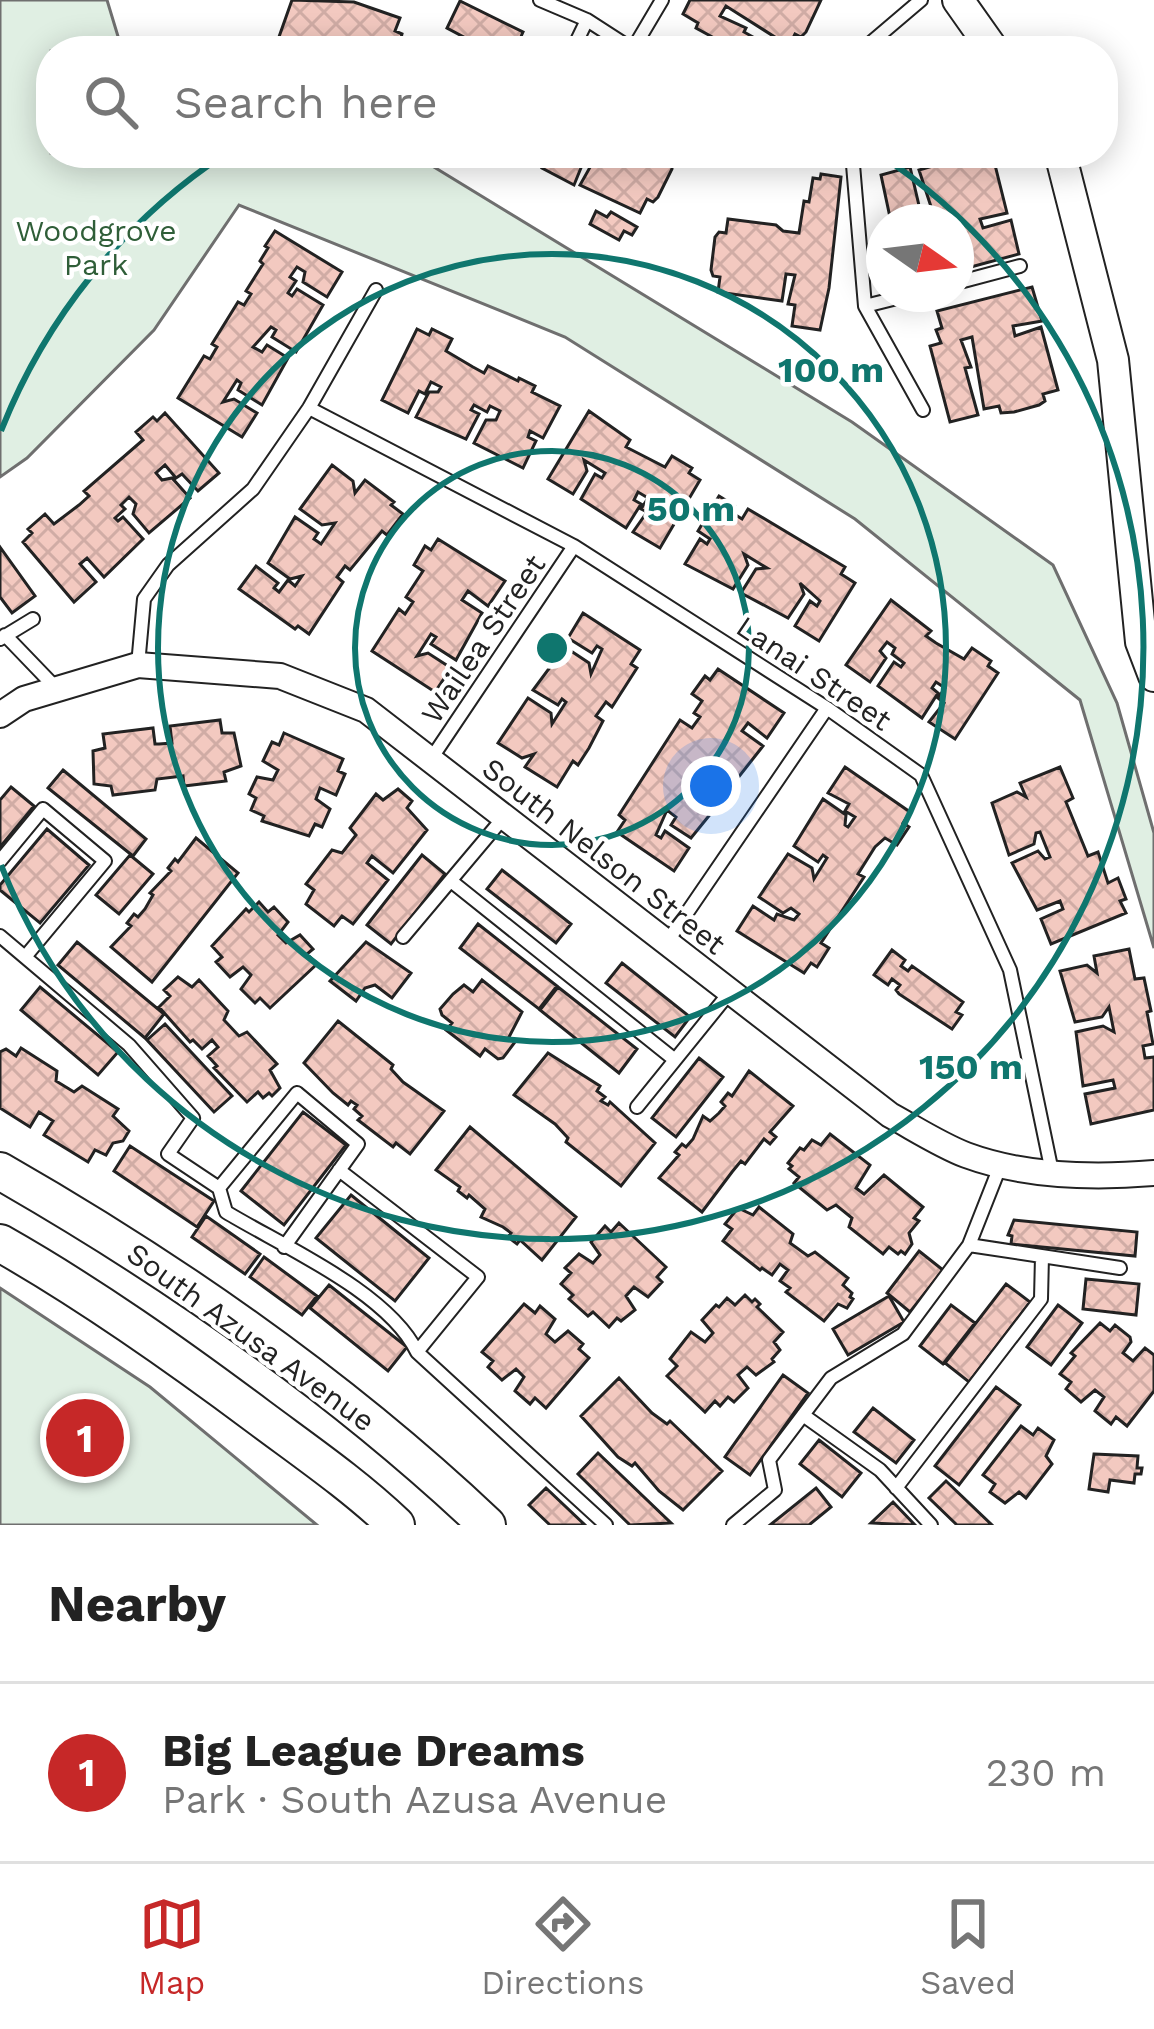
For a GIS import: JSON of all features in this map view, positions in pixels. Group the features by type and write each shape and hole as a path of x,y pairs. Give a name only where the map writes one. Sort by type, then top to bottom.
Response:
{"main road":[{"name":"South Azusa Avenue","path":"0,1171 85,1220 254,1335 408,1450 487,1525"},
{"name":"South Azusa Avenue","path":"0,1243 217,1386 368,1498 396,1525"}],"street":[{"path":"958,0 983,36"},
{"path":"1064,168 1113,360 1141,642 1154,676"},
{"name":"South Nelson Street","path":"0,715 23,699 138,665 280,676 366,710 890,1115 966,1155 1053,1173 1154,1173"}],"lane":[{"path":"540,0 612,36"},
{"path":"642,36 662,0"},
{"path":"879,36 921,0"},
{"path":"579,36 587,20"},
{"path":"853,168 865,306 923,410"},
{"path":"974,278 1020,266"},
{"path":"138,665 144,599 168,565 253,488 309,408 376,290"},
{"name":"Lanai Street","path":"309,408 574,546 827,708 921,775 1010,970 1053,1173"},
{"name":"Wailea Street","path":"431,759 574,546"},
{"path":"34,619 3,637 57,689"},
{"path":"667,942 827,708"},
{"path":"0,861 44,809 105,861 25,957"},
{"path":"403,938 505,816"},
{"path":"451,880 675,1060"},
{"path":"0,936 129,1046 193,1118 168,1154 219,1188 226,1212 314,1259 407,1330 417,1352 606,1525"},
{"path":"637,1107 730,992"},
{"path":"219,1188 297,1093 358,1144 284,1246"},
{"path":"733,1525 776,1490 770,1460 831,1378 903,1334 969,1245 1001,1162"},
{"path":"339,1170 478,1277 417,1352"},
{"path":"969,1245 1120,1268"},
{"path":"896,1488 1041,1299 1042,1256"},
{"path":"802,1415 880,1471 931,1525"}],"green space":[{"name":"Woodgrove Park","path":"0,0 107,0 118,36 36,36 36,168 436,168 852,422 1053,565 1117,703 1154,833 1154,948 1080,700 855,519 565,337 239,205 154,330 27,458 0,477"},
{"path":"0,1288 150,1387 317,1525 0,1525"}],"building":[{"path":"292,0 354,2 400,18 395,31 402,34 402,36 279,36"},
{"path":"690,0 821,0 802,36 773,36 726,6 720,16 746,28 744,32 751,36 711,36 683,14"},
{"path":"460,1 523,32 521,36 462,36 447,28"},
{"path":"542,168 581,168 574,185"},
{"path":"590,168 672,168 658,197 653,202 647,199 640,213 580,185"},
{"path":"910,168 919,204 887,204 881,175"},
{"path":"996,168 1007,213 980,219 983,228 1011,220 1019,254 974,266 974,204 930,204 919,170"},
{"path":"821,174 841,177 820,330 792,326 795,305 788,304 795,275 786,274 782,301 718,292 720,277 711,270 715,237 726,233 728,219 799,233 804,201 809,202 813,178 820,179"},
{"path":"596,211 607,217 611,212 637,227 632,235 624,231 619,240 590,224"},
{"path":"275,231 342,272 327,297 303,282 305,272 297,267 290,277 296,281 288,293 292,296 297,289 323,305 296,352 272,337 276,330 271,327 253,347 262,352 267,345 288,358 262,405 238,390 241,383 237,380 223,402 234,399 257,413 242,437 178,398 204,356 210,359 217,347 212,344 238,302 244,305 251,294 246,291"},
{"path":"1032,287 1042,321 1013,326 1015,336 1041,327 1058,390 1043,394 1045,401 1039,405 1014,412 1001,413 999,406 984,409 972,337 961,340 971,367 965,368 978,415 950,422 930,346 941,343 937,312 974,312 974,302"},
{"path":"417,329 429,335 432,329 452,339 446,351 484,373 488,366 519,378 535,386 532,392 560,406 543,438 530,431 528,437 536,441 523,468 474,443 486,420 496,420 500,411 490,406 487,412 474,405 471,410 479,414 466,439 416,417 429,392 441,387 431,382 425,394 419,391 408,413 382,400"},
{"path":"589,411 630,440 626,447 665,467 672,456 692,468 689,473 700,480 660,548 633,532 647,512 641,509 648,498 638,492 634,500 641,504 626,528 581,499 595,474 602,478 605,473 584,460 587,471 573,494 548,479"},
{"path":"165,413 219,473 198,491 165,465 156,473 162,480 172,478 190,498 149,533 133,514 136,504 129,497 115,518 123,517 143,539 104,577 87,558 80,564 96,582 74,602 23,542 32,533 28,529 45,514 54,524 79,505 89,496 84,491 143,440 136,432"},
{"path":"332,465 353,481 355,493 365,480 403,514 350,570 345,566 337,577 343,582 309,634 239,589 256,566 278,583 274,588 279,592 288,580 295,586 302,576 290,579 268,563 295,517 318,533 314,539 321,544 335,523 322,525 300,509"},
{"path":"719,496 735,506 731,512 742,519 748,509 845,567 841,574 855,583 819,641 795,626 810,601 817,606 820,601 800,583 804,594 788,618 741,593 756,569 767,568 744,554 748,565 733,589 685,564 700,539 707,544 710,539 698,531"},
{"path":"438,539 505,581 488,606 468,591 462,600 482,613 456,660 431,644 436,637 431,634 417,656 428,653 451,668 435,692 372,651 399,609 405,614 413,602 406,597 423,571 414,565 425,546 431,550"},
{"path":"0,547 35,596 12,613 0,597"},
{"path":"891,600 931,631 926,636 936,643 964,659 972,648 991,661 988,666 998,673 955,739 929,722 944,703 938,698 945,688 936,682 932,688 938,693 922,718 878,686 894,662 901,667 904,663 892,654 895,648 887,642 880,651 886,658 870,682 846,665"},
{"path":"583,613 640,650 631,664 637,668 612,707 606,702 596,716 603,721 589,748 578,765 573,761 557,787 525,767 534,754 522,758 498,743 528,698 551,713 552,724 566,702 562,699 558,705 533,690 565,647 589,663 591,674 602,649 597,646 592,653 568,638"},
{"path":"718,669 784,713 767,738 748,723 742,731 763,746 730,788 706,772 705,760 690,782 701,780 725,796 691,838 671,825 676,817 667,810 656,835 661,838 665,831 689,848 674,871 617,832 625,820 619,815 680,720 692,728 700,717 694,713 702,701 692,694 705,676 710,680"},
{"path":"220,720 222,733 234,733 241,766 224,772 226,781 184,786 183,776 157,779 155,790 113,795 111,786 94,784 93,751 105,748 103,734 153,728 155,744 172,743 170,726"},
{"path":"284,733 343,759 338,771 345,774 336,795 320,788 316,799 330,809 322,827 315,824 309,836 262,821 264,816 251,810 256,798 249,794 257,777 273,780 278,770 263,761 272,742 279,745"},
{"path":"845,767 910,812 903,823 909,827 897,845 885,838 875,847 858,874 864,877 821,943 829,948 817,967 811,963 804,973 737,931 753,906 774,920 777,914 794,920 799,914 791,908 783,913 759,897 788,854 812,868 814,879 827,858 823,855 818,862 794,846 823,799 846,815 848,827 855,817 845,811 849,804 828,793"},
{"path":"1060,767 1073,798 1066,802 1088,856 1098,852 1108,883 1118,878 1126,913 1051,944 1041,919 1063,909 1060,901 1037,910 1012,863 1038,851 1045,859 1050,857 1040,832 1034,844 1009,855 992,803 1017,792 1026,797 1020,783"},
{"path":"63,770 146,839 133,856 48,788"},
{"path":"11,787 34,806 0,847 0,800"},
{"path":"398,789 412,801 407,808 427,830 393,873 372,856 367,863 388,880 353,924 342,916 334,926 306,904 314,890 306,884 332,850 342,853 356,835 350,828 376,794 383,800"},
{"path":"47,829 89,865 40,923 0,890 0,885"},
{"path":"196,838 238,873 152,982 111,947 131,926 127,923 134,914 138,917 145,909 150,893 171,871 168,868 175,859 178,862"},
{"path":"130,855 153,874 119,914 96,895"},
{"path":"422,855 445,874 391,944 367,925"},
{"path":"502,870 571,924 556,943 487,889"},
{"path":"259,902 268,912 274,907 288,922 278,935 286,943 300,935 313,949 307,954 317,964 270,1008 260,998 255,1003 241,989 251,975 243,967 230,977 216,962 222,957 212,946 246,909 249,912"},
{"path":"478,924 557,986 539,1009 460,948"},
{"path":"77,942 164,1014 145,1038 58,965"},
{"path":"366,942 411,973 392,998 375,985 365,988 356,1001 330,981"},
{"path":"1129,949 1135,979 1144,978 1151,1011 1147,1012 1153,1044 1143,1046 1145,1058 1154,1057 1154,1110 1091,1124 1085,1094 1115,1088 1113,1080 1083,1086 1076,1032 1103,1026 1114,1032 1109,1007 1102,1017 1075,1022 1060,971 1087,965 1097,973 1094,956"},
{"path":"892,950 905,960 901,966 908,971 912,966 963,1002 956,1012 962,1015 952,1029 899,994 900,985 892,979 888,985 874,975"},
{"path":"622,963 690,1017 675,1037 606,983"},
{"path":"178,977 192,987 199,980 228,1011 224,1020 239,1036 247,1032 277,1064 270,1070 280,1088 272,1096 263,1098 258,1092 247,1102 214,1068 208,1056 218,1047 212,1040 202,1049 190,1042 159,1007 170,996 164,990"},
{"path":"482,980 522,1012 509,1037 515,1042 503,1058 485,1049 480,1056 446,1030 452,1023 440,1009 464,985 473,992"},
{"path":"40,987 118,1052 98,1075 21,1010"},
{"path":"558,987 637,1049 619,1073 540,1010"},
{"path":"338,1021 393,1065 391,1069 403,1082 444,1111 410,1154 358,1120 362,1116 354,1109 357,1105 351,1101 348,1105 304,1063"},
{"path":"165,1024 232,1096 214,1112 147,1040"},
{"path":"21,1048 57,1071 56,1081 74,1092 82,1086 118,1109 113,1116 129,1131 123,1141 113,1143 106,1155 95,1150 88,1162 44,1135 53,1121 39,1112 30,1127 0,1108 0,1052 6,1049 16,1056"},
{"path":"548,1053 600,1086 597,1091 605,1097 601,1101 610,1102 655,1143 621,1186 566,1142 568,1138 555,1124 514,1095"},
{"path":"699,1058 723,1077 676,1137 652,1118"},
{"path":"749,1071 793,1106 770,1132 776,1137 770,1144 764,1139 745,1164 741,1161 702,1212 659,1178 679,1155 675,1152 693,1139 703,1116 710,1121 719,1113 725,1106 721,1102 728,1093 732,1096"},
{"path":"303,1112 346,1145 284,1225 241,1191"},
{"path":"470,1127 576,1217 542,1260 520,1240 517,1244 508,1237 511,1233 503,1227 481,1217 485,1209 436,1170"},
{"path":"830,1134 870,1165 856,1188 864,1194 884,1175 923,1207 914,1218 919,1221 909,1233 912,1244 905,1254 889,1247 883,1254 849,1227 852,1218 836,1205 827,1210 794,1183 799,1177 788,1163 800,1148 804,1150 812,1140 821,1145"},
{"path":"130,1146 214,1201 197,1227 114,1171"},
{"path":"351,1195 429,1258 395,1301 316,1238"},
{"path":"759,1207 793,1234 790,1243 808,1256 815,1252 848,1278 843,1285 853,1299 847,1308 838,1304 824,1321 786,1292 790,1288 780,1281 788,1270 780,1264 772,1275 760,1270 723,1241 732,1229 725,1224 738,1208 753,1215"},
{"path":"206,1216 260,1254 245,1274 192,1237"},
{"path":"1014,1220 1137,1232 1135,1256 1011,1244 1008,1235"},
{"path":"619,1223 666,1267 657,1277 662,1282 648,1297 634,1287 626,1296 635,1310 609,1327 569,1299 573,1295 561,1284 571,1273 565,1268 579,1254 593,1263 600,1255 591,1242 605,1226 611,1232"},
{"path":"919,1251 943,1270 910,1312 887,1293"},
{"path":"264,1257 317,1296 302,1315 250,1277"},
{"path":"1086,1279 1139,1284 1136,1315 1083,1309"},
{"path":"1006,1284 1030,1302 969,1382 945,1363"},
{"path":"329,1285 407,1347 388,1371 310,1308"},
{"path":"745,1295 752,1302 755,1299 760,1304 757,1307 783,1332 774,1342 780,1350 774,1362 756,1375 747,1367 738,1375 748,1388 734,1402 728,1397 720,1406 715,1401 705,1412 667,1376 677,1366 670,1359 691,1332 705,1342 713,1333 702,1320 716,1305 727,1298 735,1305"},
{"path":"889,1296 904,1322 848,1355 833,1329"},
{"path":"524,1304 535,1313 540,1306 555,1319 546,1334 555,1342 568,1331 583,1344 579,1349 589,1358 546,1408 535,1398 530,1404 515,1391 524,1377 516,1369 502,1380 488,1367 493,1361 482,1352"},
{"path":"951,1305 975,1323 943,1364 920,1346"},
{"path":"1058,1305 1082,1323 1051,1365 1027,1347"},
{"path":"1100,1323 1110,1331 1115,1325 1130,1337 1123,1353 1133,1361 1145,1348 1154,1355 1154,1391 1127,1426 1116,1417 1111,1424 1095,1411 1104,1397 1095,1390 1081,1402 1066,1389 1071,1382 1060,1374 1075,1356 1071,1353"},
{"path":"783,1375 808,1393 750,1475 725,1457"},
{"path":"619,1378 652,1413 667,1424 670,1421 722,1471 683,1510 635,1463 632,1466 618,1457 581,1416"},
{"path":"996,1387 1020,1405 959,1485 935,1466"},
{"path":"873,1408 914,1440 896,1463 854,1432"},
{"path":"1021,1426 1033,1435 1038,1428 1054,1440 1046,1456 1052,1464 1026,1498 1019,1492 1005,1503 990,1492 995,1484 983,1475"},
{"path":"819,1440 861,1473 842,1497 800,1464"},
{"path":"598,1453 671,1523 630,1525 578,1474"},
{"path":"1094,1454 1138,1456 1141,1474 1135,1474 1134,1483 1110,1480 1108,1492 1089,1489"},
{"path":"946,1481 992,1525 957,1525 929,1498"},
{"path":"546,1488 585,1525 550,1525 529,1505"},
{"path":"816,1488 831,1507 809,1525 770,1525"},
{"path":"893,1502 915,1525 871,1523"}],"place":[{"name":"Big League Dreams","path":"85,1438"}]}
